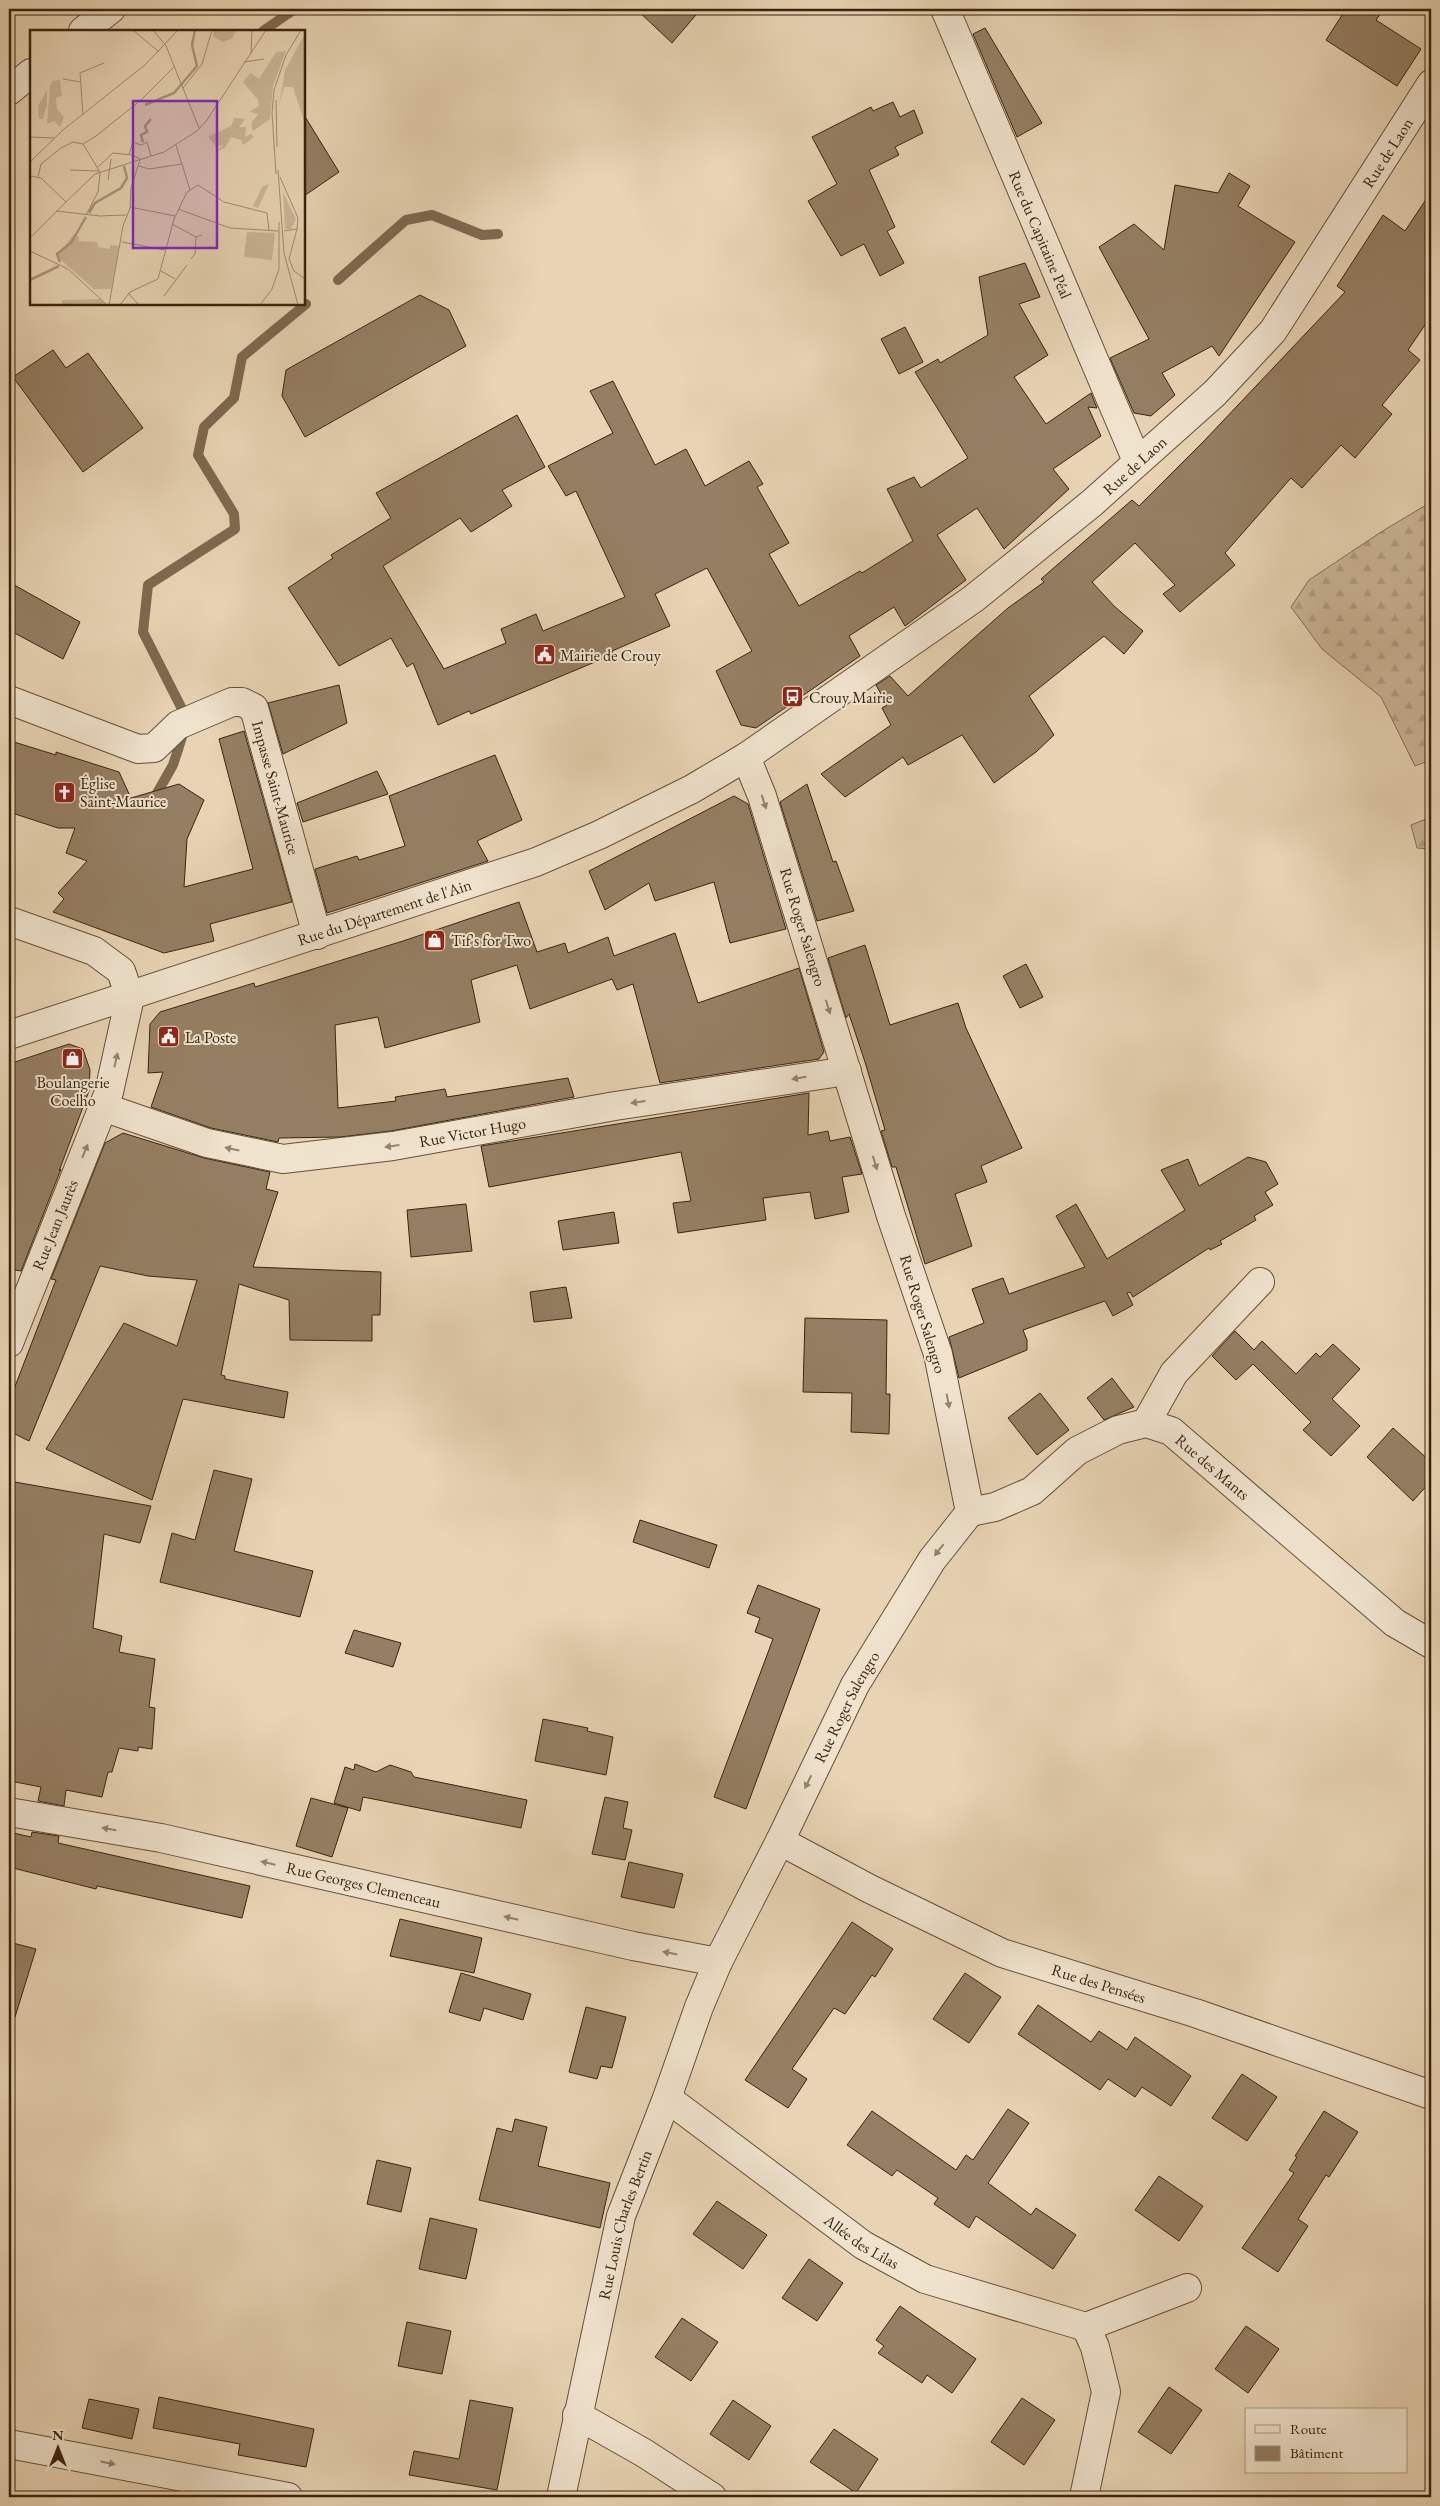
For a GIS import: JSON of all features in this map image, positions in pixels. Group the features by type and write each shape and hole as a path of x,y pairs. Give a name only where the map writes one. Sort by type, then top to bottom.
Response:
{"street":[{"path":"84,30 111,9"},
{"name":"Rue du Capitaine Péal","path":"945,9 1138,461"},
{"path":"9,91 30,74"},
{"name":"Rue de Laon","path":"746,757 972,599 1092,504 1215,393 1273,331 1431,84"},
{"name":"Impasse Saint-Maurice","path":"9,700 138,750 154,748 179,727 232,702 242,702 254,708 317,935"},
{"name":"Rue du Département de l'Ain","path":"9,1035 130,997 536,862 599,835 683,793 746,757"},
{"name":"Rue Roger Salengro","path":"718,1962 780,1841 855,1685 932,1560 970,1512 938,1354 891,1216 762,796 746,757"},
{"path":"9,921 94,951 121,971 130,997"},
{"name":"Rue Jean Jaurès","path":"9,1343 109,1092 130,997"},
{"name":"Rue Victor Hugo","path":"103,1107 207,1143 283,1160 393,1146 615,1106 847,1071"},
{"path":"970,1512 995,1507 1032,1491 1077,1451 1118,1430 1146,1423 1174,1373 1260,1282"},
{"name":"Rue des Mants","path":"1146,1423 1171,1431 1395,1623 1431,1644"},
{"name":"Rue Georges Clemenceau","path":"9,1812 161,1838 633,1946 718,1962"},
{"name":"Rue des Pensées","path":"780,1841 870,1889 1002,1953 1196,2013 1431,2095"},
{"name":"Rue Louis Charles Bertin","path":"561,2497 621,2216 667,2098 699,2007 718,1962"},
{"name":"Allée des Lilas","path":"667,2098 864,2245 925,2279 990,2300 1086,2327"},
{"path":"1084,2497 1106,2392 1094,2347 1086,2327 1187,2288"},
{"path":"578,2415 644,2453 712,2497"},
{"path":"9,2444 288,2497"}],"green space":[{"path":"1431,502 1431,760 1415,766 1381,697 1322,649 1291,607 1309,580 1381,532"},
{"path":"1431,817 1431,849 1417,848 1411,825"}],"building":[{"path":"636,9 701,9 672,43"},
{"path":"1346,9 1384,9 1376,20 1421,49 1397,86 1326,40"},
{"path":"985,28 1042,123 1017,137 973,34"},
{"path":"893,102 900,117 914,110 923,133 895,147 899,155 869,170 895,227 887,231 904,263 880,276 864,244 841,256 808,201 837,184 812,137 871,107 873,111"},
{"path":"305,117 339,172 305,195"},
{"path":"1229,173 1250,186 1238,206 1295,242 1219,356 1212,346 1162,373 1175,395 1151,416 1134,413 1110,358 1149,339 1099,247 1134,224 1164,250 1175,185 1218,193"},
{"path":"1431,192 1431,316 1408,350 1420,360 1382,405 1392,414 1355,458 1341,445 1302,488 1291,478 1225,553 1235,565 1180,612 1163,594 1175,585 1135,543 1092,582 1114,606 1143,631 1124,654 1104,636 1029,696 1054,735 1036,752 994,783 962,735 908,765 903,757 845,797 821,774 891,725 882,708 887,705 876,685 890,676 908,696 1008,608 1044,582 1041,579 1132,500 1139,506 1204,441 1345,292 1337,286 1383,215 1405,231"},
{"path":"1025,263 1040,297 1019,304 1048,355 1014,377 1046,424 1091,393 1097,408 1088,407 1101,436 1053,469 1069,489 1004,549 977,508 937,535 966,580 905,626 894,607 849,636 860,656 756,728 741,725 716,671 752,651 707,568 655,594 670,626 612,651 614,654 471,714 469,711 438,725 413,663 407,667 391,638 339,666 288,588 333,558 331,555 391,518 376,493 517,415 545,467 502,490 512,506 471,532 460,518 383,566 444,669 506,643 501,629 536,614 543,631 625,597 576,491 566,496 548,466 613,433 590,391 613,381 655,465 686,449 705,486 749,461 763,484 757,487 789,543 769,554 799,606 860,571 862,573 913,541 887,489 914,477 921,488 968,458 915,372 938,359 940,363 988,335 979,277"},
{"path":"420,295 449,310 466,346 305,437 282,396 286,370"},
{"path":"905,327 923,362 899,374 881,339"},
{"path":"53,350 66,368 88,353 143,428 83,472 13,377"},
{"path":"9,582 80,622 63,659 9,630"},
{"path":"339,685 347,723 283,754 268,703"},
{"path":"244,731 292,902 210,924 214,941 164,953 53,912 64,899 58,893 87,861 66,853 75,828 58,828 9,812 9,743 13,745 14,742 56,755 56,752 119,772 131,798 179,784 204,800 187,839 184,887 253,869 219,739"},
{"path":"495,755 522,820 477,841 488,861 327,913 315,869 357,856 359,860 405,846 389,796"},
{"path":"377,771 388,794 303,822 297,803"},
{"path":"807,784 833,862 836,861 854,911 817,921 780,802"},
{"path":"734,796 748,804 786,929 730,943 714,882 655,901 649,883 605,910 589,871"},
{"path":"519,902 537,952 565,943 568,953 608,937 614,956 675,933 698,1003 799,968 824,1052 819,1059 660,1083 633,984 617,990 612,979 530,1009 517,965 471,980 480,1022 385,1048 378,1017 335,1025 338,1108 396,1101 395,1097 445,1089 447,1097 568,1078 574,1097 391,1131 340,1137 279,1138 278,1142 211,1128 151,1107 163,1072 148,1073 150,1024 160,1012 254,983 255,987 403,941"},
{"path":"865,945 890,1025 958,1003 966,1028 1022,1148 981,1166 987,1182 955,1194 972,1246 925,1264 896,1167 892,1167 881,1131 885,1130 865,1062 849,1014 846,1018 828,958"},
{"path":"1026,964 1043,997 1020,1008 1003,976"},
{"path":"69,1044 83,1049 90,1070 89,1091 21,1271 9,1269 9,1064"},
{"path":"809,1093 808,1135 828,1131 830,1141 850,1137 862,1174 842,1177 849,1212 815,1219 810,1192 763,1198 766,1220 678,1233 673,1203 691,1201 681,1152 489,1187 481,1146"},
{"path":"123,1133 204,1158 270,1172 266,1189 278,1192 253,1267 381,1272 380,1315 372,1315 372,1341 290,1340 289,1300 239,1284 221,1375 225,1376 225,1379 288,1392 284,1418 183,1399 152,1500 46,1449 124,1323 177,1346 197,1280 148,1276 100,1266 29,1441 9,1431 9,1402 56,1280 51,1279 105,1143"},
{"path":"1248,1157 1266,1162 1278,1184 1265,1192 1273,1205 1254,1216 1256,1220 1220,1241 1222,1244 1210,1250 1209,1248 1133,1297 1130,1292 1127,1293 1133,1305 1113,1316 1105,1301 1023,1330 1027,1340 1027,1350 959,1378 949,1337 984,1323 972,1289 1003,1278 1009,1294 1085,1267 1056,1216 1076,1204 1107,1259 1185,1210 1161,1170 1188,1159 1199,1186"},
{"path":"466,1204 472,1251 411,1257 407,1210"},
{"path":"614,1212 619,1243 563,1250 558,1221"},
{"path":"566,1287 572,1318 534,1322 530,1292"},
{"path":"805,1318 887,1320 886,1394 890,1394 889,1434 851,1432 852,1393 803,1392"},
{"path":"1235,1331 1254,1350 1262,1341 1296,1374 1316,1353 1320,1357 1333,1344 1360,1369 1332,1399 1360,1426 1331,1456 1303,1430 1311,1422 1253,1364 1236,1380 1212,1356"},
{"path":"1112,1378 1134,1407 1104,1420 1087,1398"},
{"path":"1040,1393 1069,1430 1037,1455 1008,1418"},
{"path":"1393,1428 1431,1462 1431,1481 1413,1501 1367,1457"},
{"path":"214,1470 252,1479 234,1551 313,1571 300,1617 160,1582 172,1533 195,1540"},
{"path":"9,1481 151,1506 140,1543 104,1534 93,1628 122,1636 119,1652 155,1659 149,1707 155,1708 152,1749 138,1747 138,1751 119,1748 112,1772 108,1772 102,1797 66,1790 64,1806 38,1801 41,1787 10,1781 14,1754 9,1753"},
{"path":"640,1520 717,1545 709,1568 633,1542"},
{"path":"758,1585 820,1609 746,1809 714,1797 773,1639 755,1632 760,1618 747,1613"},
{"path":"354,1630 401,1643 393,1667 345,1653"},
{"path":"543,1719 588,1728 587,1731 613,1737 606,1775 535,1761"},
{"path":"355,1764 376,1772 390,1765 411,1772 414,1777 527,1800 521,1828 363,1797 360,1811 334,1803 345,1767 354,1770"},
{"path":"605,1797 628,1802 623,1828 632,1830 625,1860 592,1854"},
{"path":"311,1798 348,1808 332,1857 296,1846"},
{"path":"9,1832 31,1837 32,1832 59,1836 58,1843 250,1886 242,1918 97,1886 96,1889 9,1867"},
{"path":"629,1862 683,1874 674,1908 621,1897"},
{"path":"400,1919 482,1938 474,1973 390,1956"},
{"path":"852,1922 893,1949 875,1977 872,1975 845,2014 834,2008 792,2069 807,2079 788,2108 745,2080"},
{"path":"9,1942 36,1949 15,2017 9,2016"},
{"path":"461,1973 531,1994 523,2020 484,2008 480,2021 449,2012"},
{"path":"965,1973 1001,1997 969,2043 933,2019"},
{"path":"1038,2005 1091,2042 1099,2031 1127,2050 1135,2037 1191,2076 1171,2106 1142,2087 1135,2097 1108,2079 1100,2090 1018,2034"},
{"path":"586,2007 626,2017 612,2068 601,2066 597,2079 569,2072"},
{"path":"1242,2074 1277,2097 1247,2141 1212,2118"},
{"path":"1008,2109 1029,2123 988,2183 1031,2215 1036,2208 1076,2235 1053,2269 976,2216 969,2228 934,2204 938,2198 897,2170 892,2176 847,2145 872,2111 956,2170 966,2155 973,2160"},
{"path":"1324,2111 1358,2132 1329,2177 1326,2175 1298,2219 1308,2226 1278,2272 1242,2248 1294,2173 1289,2170 1297,2157 1295,2156"},
{"path":"515,2119 547,2127 538,2166 610,2183 600,2228 479,2200 497,2128 512,2132"},
{"path":"377,2160 411,2168 401,2212 367,2204"},
{"path":"1159,2176 1203,2206 1179,2241 1135,2210"},
{"path":"717,2201 767,2235 743,2269 693,2234"},
{"path":"430,2218 477,2229 466,2279 419,2269"},
{"path":"809,2259 843,2283 817,2321 782,2298"},
{"path":"900,2306 976,2359 952,2393 927,2375 922,2383 878,2353 884,2346 876,2340"},
{"path":"682,2318 718,2342 691,2381 655,2357"},
{"path":"407,2322 451,2331 442,2374 398,2366"},
{"path":"1246,2326 1279,2349 1248,2393 1215,2369"},
{"path":"1169,2387 1202,2410 1171,2454 1138,2432"},
{"path":"159,2397 314,2429 306,2467 238,2455 240,2444 153,2428"},
{"path":"1022,2398 1055,2420 1024,2465 991,2442"},
{"path":"89,2399 139,2409 132,2439 82,2428"},
{"path":"470,2400 513,2408 497,2490 409,2475 414,2451 459,2459"},
{"path":"733,2400 771,2426 749,2460 710,2434"},
{"path":"834,2429 878,2459 856,2493 810,2462"}],"waterway":[{"path":"264,30 292,11 300,9"},
{"path":"338,280 406,220 432,215 482,235 498,234"},
{"path":"152,802 173,765 183,734 182,709 143,632 148,585 235,529 234,514 198,455 204,427 234,398 242,357 305,305"}],"place":[{"name":"Mairie de Crouy","path":"544,655"},
{"name":"Crouy Mairie","path":"793,697"},
{"name":"Église Saint-Maurice","path":"64,792"},
{"name":"Tif's for Two","path":"435,940"},
{"name":"La Poste","path":"169,1037"},
{"name":"Boulangerie Coelho","path":"73,1058"}]}
